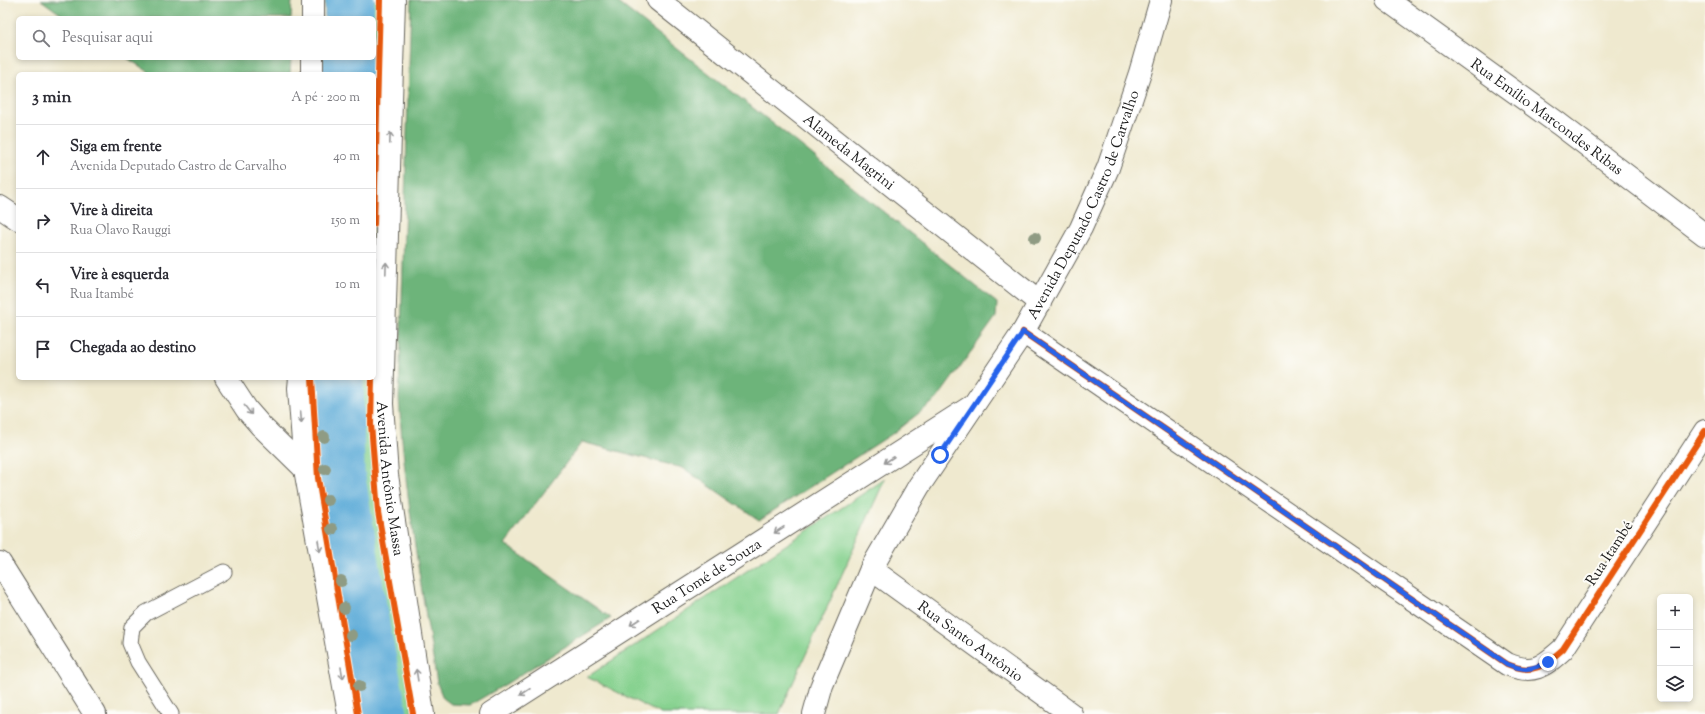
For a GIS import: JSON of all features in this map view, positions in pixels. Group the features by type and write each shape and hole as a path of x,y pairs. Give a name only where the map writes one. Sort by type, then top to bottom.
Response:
{"street":[{"path":"313,0 313,16"},
{"name":"Avenida Antônio Massa","path":"394,0 382,404 387,475 423,714"},
{"name":"Alameda Magrini","path":"658,0 1040,303"},
{"name":"Avenida Deputado Castro de Carvalho","path":"814,714 822,685 871,569 919,486 1023,332 1081,228 1108,168 1140,73 1161,0"},
{"name":"Rua Emílio Marcondes Ribas","path":"1387,0 1559,124 1705,235"},
{"path":"312,60 312,72"},
{"name":"Rua Itambé","path":"1023,332 1507,664 1520,669 1533,669 1548,662 1563,649 1705,431"},
{"path":"227,380 247,410 261,426 305,469"},
{"path":"300,380 299,388 305,469 349,714"},
{"name":"Rua Tomé de Souza","path":"491,714 972,406"},
{"path":"922,438 931,442 940,455"},
{"path":"0,563 95,714"},
{"name":"Rua Santo Antônio","path":"871,569 1071,714"}],"lane":[{"path":"170,714 138,662 130,643 132,627 146,613 224,572"}],"green space":[{"path":"41,0 292,0 291,16 63,16"},
{"path":"325,0 380,0 376,199 376,72 323,72 323,60 376,60 376,16 325,16"},
{"path":"411,0 615,0 794,140 997,303 996,317 937,399 892,434 759,520 683,468 582,442 505,544 611,618 470,705 451,704 443,698 437,683 414,541 401,434 399,398"},
{"path":"130,60 291,60 290,72 149,72"},
{"path":"312,380 372,380 371,424 378,512 413,714 358,714 318,478"},
{"path":"885,479 779,714 661,714 587,677"}],"waterway":[{"path":"349,16 350,0"},
{"path":"347,72 348,60"},
{"path":"339,380 340,472 366,630 383,714"}],"cycle path":[{"path":"376,149 380,0"},
{"path":"1023,332 1507,664 1524,669 1531,669 1543,665 1563,649 1705,431"},
{"path":"312,380 318,478 358,714"},
{"path":"372,380 371,424 378,512 413,714"}],"route":[{"path":"940,455 1023,332 1507,664 1520,669 1533,669 1548,662"}]}
